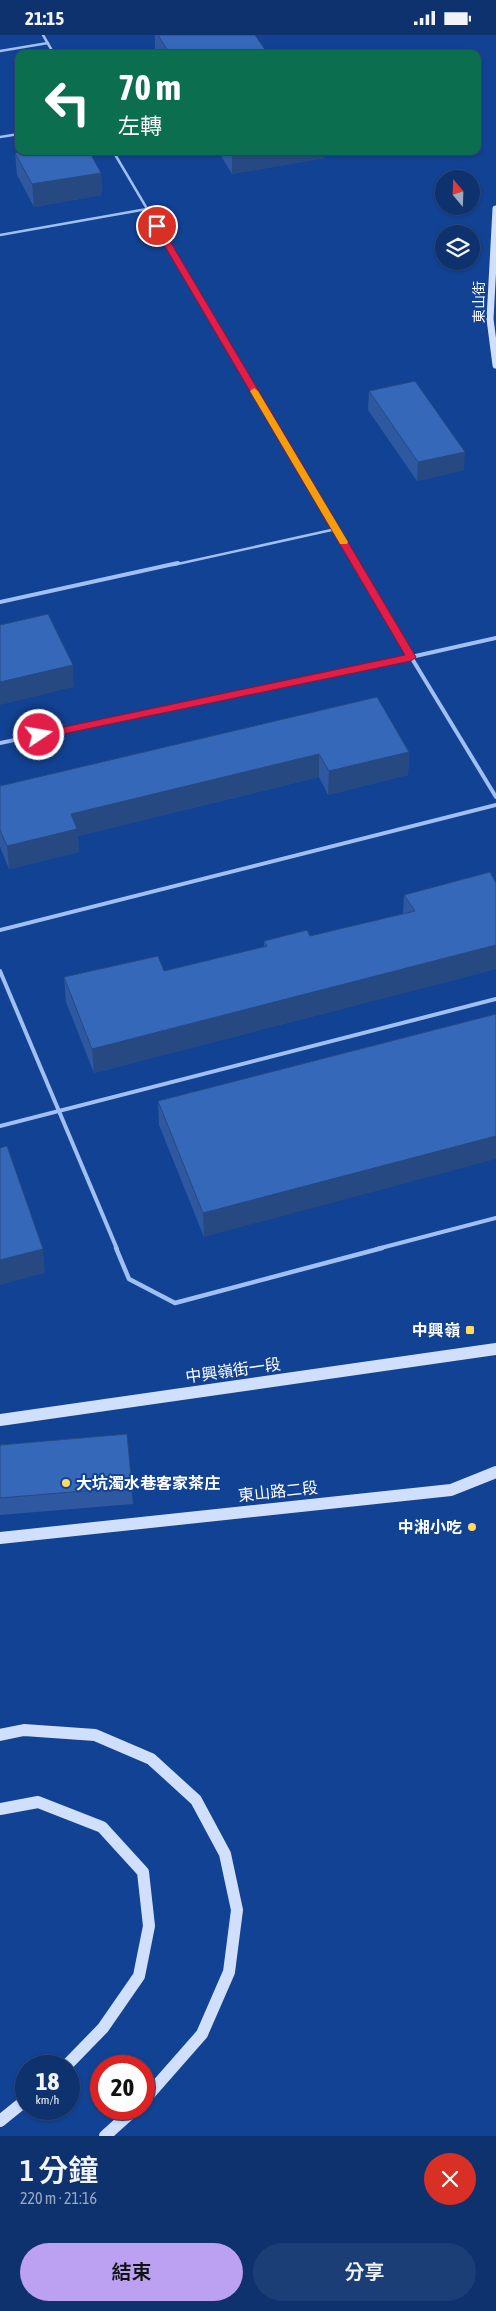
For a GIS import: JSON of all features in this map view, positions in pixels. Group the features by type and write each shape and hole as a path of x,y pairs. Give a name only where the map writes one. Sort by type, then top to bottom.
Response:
{"main road":[{"name":"東山街","path":"496,209 492,254 490,319 496,365"},
{"name":"中興嶺街一段","path":"0,1420 496,1349"},
{"name":"中興嶺街一段","path":"471,1353 496,1356"},
{"name":"東山路二段","path":"0,1538 451,1490 496,1472"},
{"path":"0,1735 24,1730 95,1735 151,1759 196,1799 225,1854 238,1910 229,1971 202,2034 155,2087"},
{"path":"0,1809 38,1803 102,1827 143,1872 149,1926 139,1976 103,2028 77,2055"},
{"path":"0,2121 15,2109"},
{"path":"105,2136 123,2120"}],"lane":[{"path":"43,35 52,50"},
{"path":"0,51 48,43"},
{"path":"0,137 15,135"},
{"path":"115,155 411,657 496,797"},
{"path":"0,235 147,209"},
{"path":"0,602 336,529"},
{"path":"0,743 496,638"},
{"path":"0,931 496,805"},
{"path":"0,971 130,1279 175,1303 496,1218"},
{"path":"0,1126 496,999"}],"building":[{"path":"158,35 255,35 265,50 167,50"},
{"path":"16,155 91,155 101,173 32,184"},
{"path":"415,381 465,452 418,462 369,391"},
{"path":"48,614 73,665 0,682 0,625"},
{"path":"377,697 409,752 329,771 319,754 71,814 77,829 7,846 0,830 0,786"},
{"path":"490,872 496,883 496,945 92,1049 64,977 158,956 164,971 267,946 264,941 307,930 310,936 415,911 404,895"},
{"path":"496,1014 496,1136 203,1213 158,1101"},
{"path":"7,1146 43,1249 0,1260 0,1148"},
{"name":"大坑濁水巷客家茶庄","path":"127,1434 132,1487 0,1498 0,1445"}],"slow traffic":[{"path":"254,391 343,542"}],"place":[{"name":"中興嶺","path":"470,1330"},
{"name":"大坑濁水巷客家茶庄","path":"66,1483"},
{"name":"中湘小吃","path":"472,1527"}],"route":[{"path":"39,735 411,657 157,226"}]}
